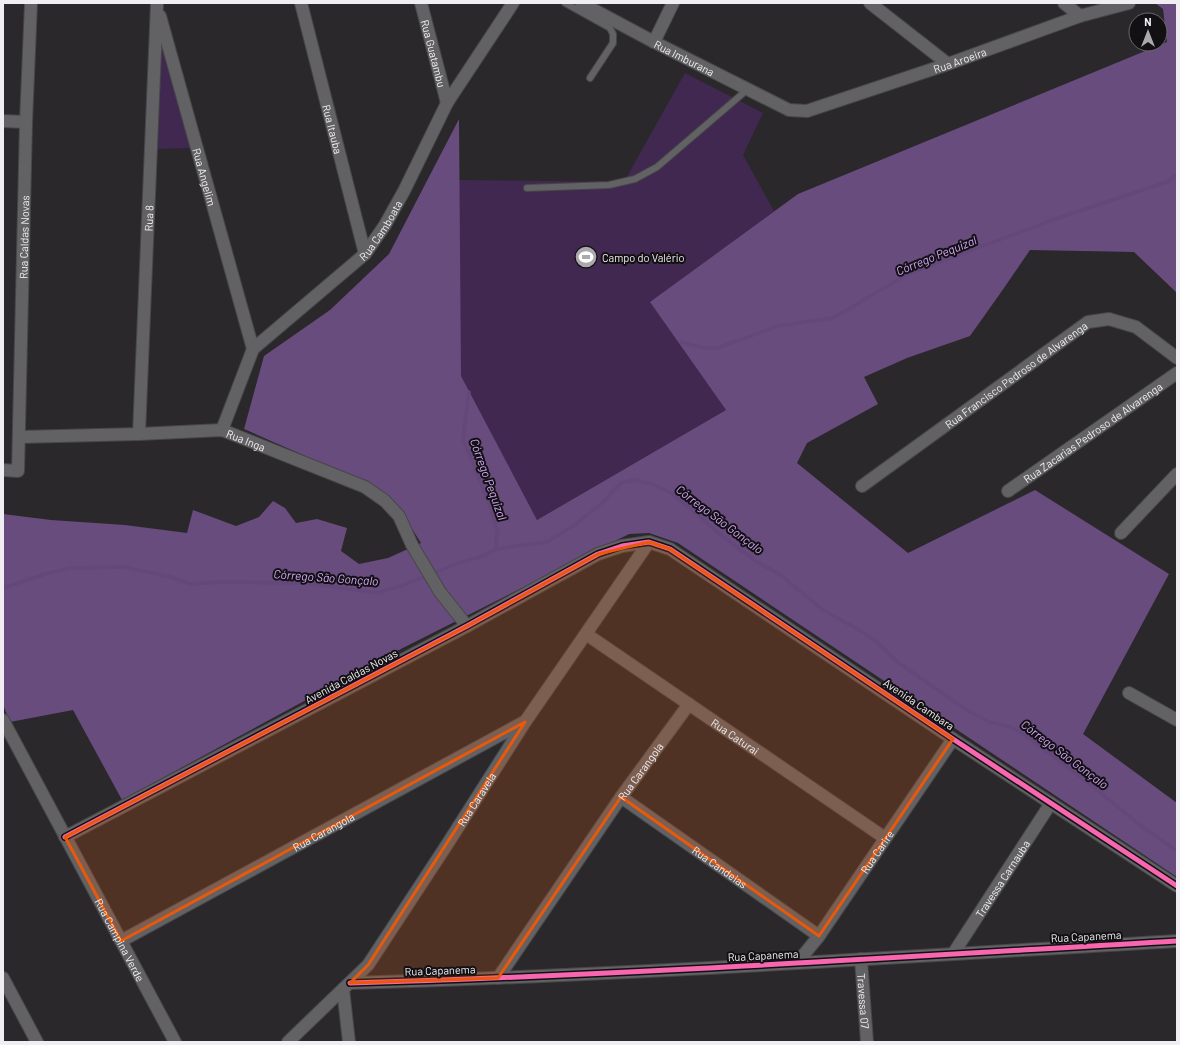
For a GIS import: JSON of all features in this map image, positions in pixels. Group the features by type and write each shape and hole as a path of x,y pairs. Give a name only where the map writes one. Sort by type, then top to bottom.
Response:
{"street":[{"name":"Rua Caldas Novas","path":"3,470 18,471 26,122 31,3"},
{"name":"Rua Itauba","path":"301,3 365,254"},
{"name":"Rua Guatambu","path":"421,3 447,103"},
{"name":"Rua Camboata","path":"222,430 253,349 365,254 385,225 404,191 447,103 513,3"},
{"name":"Rua Imburana","path":"580,3 789,110"},
{"path":"654,42 673,3"},
{"path":"870,3 948,64"},
{"path":"1064,3 1080,16"},
{"name":"Rua Aroeira","path":"789,110 806,111 948,64 1080,16 1129,3"},
{"name":"Rua Angelim","path":"157,4 253,349"},
{"name":"Rua 8","path":"139,434 157,4"},
{"path":"3,121 26,122"},
{"name":"Rua Francisco Pedroso de Alvarenga","path":"862,486 1088,322 1109,319 1136,327 1177,358"},
{"name":"Rua Zacarias Pedroso de Alvarenga","path":"1008,491 1177,373"},
{"name":"Rua Inga","path":"19,437 222,430 365,487 385,501 399,516 412,545 440,592 467,626"},
{"path":"1121,533 1177,474"},
{"name":"Avenida Caldas Novas","path":"65,837 467,626 598,554 622,546 649,542"},
{"name":"Rua Caravela","path":"288,1042 368,965 525,722 649,542"},
{"name":"Avenida Cambara","path":"649,542 670,549 953,739 1177,886"},
{"name":"Rua Caturai","path":"586,634 885,838"},
{"path":"1129,693 1176,718"},
{"name":"Rua Carangola","path":"498,978 621,797 689,704"},
{"name":"Rua Campina Verde","path":"3,720 175,1042"},
{"name":"Rua Carangola","path":"121,941 525,722"},
{"name":"Rua Carire","path":"797,963 819,936 953,739"},
{"name":"Rua Candeias","path":"621,797 819,936"},
{"name":"Travessa Carnauba","path":"953,954 1051,803"},
{"name":"Rua Capanema","path":"346,986 797,963 1177,941"},
{"name":"Travessa 07","path":"861,959 867,1042"},
{"path":"3,978 37,1042"},
{"path":"346,986 349,1042"}],"lane":[{"path":"565,3 610,28 613,34 613,43 590,78"},
{"path":"527,188 609,185 635,179 657,166 748,90"}],"highlighted area":[{"path":"649,542 670,549 953,739 819,936 621,797 498,978 350,983 368,965 525,722 121,941 65,837 467,626 598,554"}],"shaded area":[{"path":"1155,3 1177,3 1177,293 1134,252 1030,250 970,336 907,358 864,377 878,404 807,443 797,463 908,553 1035,490 1169,574 1083,734 1177,803 1177,877 678,543 649,533 629,534 387,656 122,800 73,710 10,722 3,705 3,514 51,520 125,525 187,533 193,510 236,526 259,517 273,501 285,508 296,523 317,519 347,528 341,551 359,564 388,558 421,543 397,505 376,487 244,429 264,356 330,310 389,254 459,119 461,376 537,520 726,410 650,302 798,194 1143,52 1168,52 1168,12 1163,12 1163,9"},
{"path":"161,38 190,148 158,149"},
{"name":"Campo do Valério","path":"685,73 763,113 743,155 774,211 651,302 726,410 537,520 460,376 459,180 624,182"}],"waterway":[{"name":"Córrego Pequizal","path":"681,342 704,348 717,348 778,326 833,318 910,273 1061,217 1167,182 1177,175"},
{"name":"Córrego Pequizal","path":"469,392 463,439 490,506 497,530 496,549"},
{"name":"Córrego São Gonçalo","path":"3,588 45,574 71,568 124,567 171,577 190,584 222,582 306,583 378,593 404,585 456,564 483,556 496,549 547,542 576,524 603,502 621,483 634,480 652,484 671,493 737,547 759,563 781,575 823,610 863,632 877,642 896,661 967,710 989,722 1011,727 1030,739 1085,780 1141,826 1177,851"}],"cycle path":[{"path":"65,837 467,626 598,554 622,546 649,542 670,549 953,739 1177,886"},
{"path":"350,983 453,980 660,970 1177,941"}],"place":[{"name":"Campo do Valério","path":"586,257"}]}
